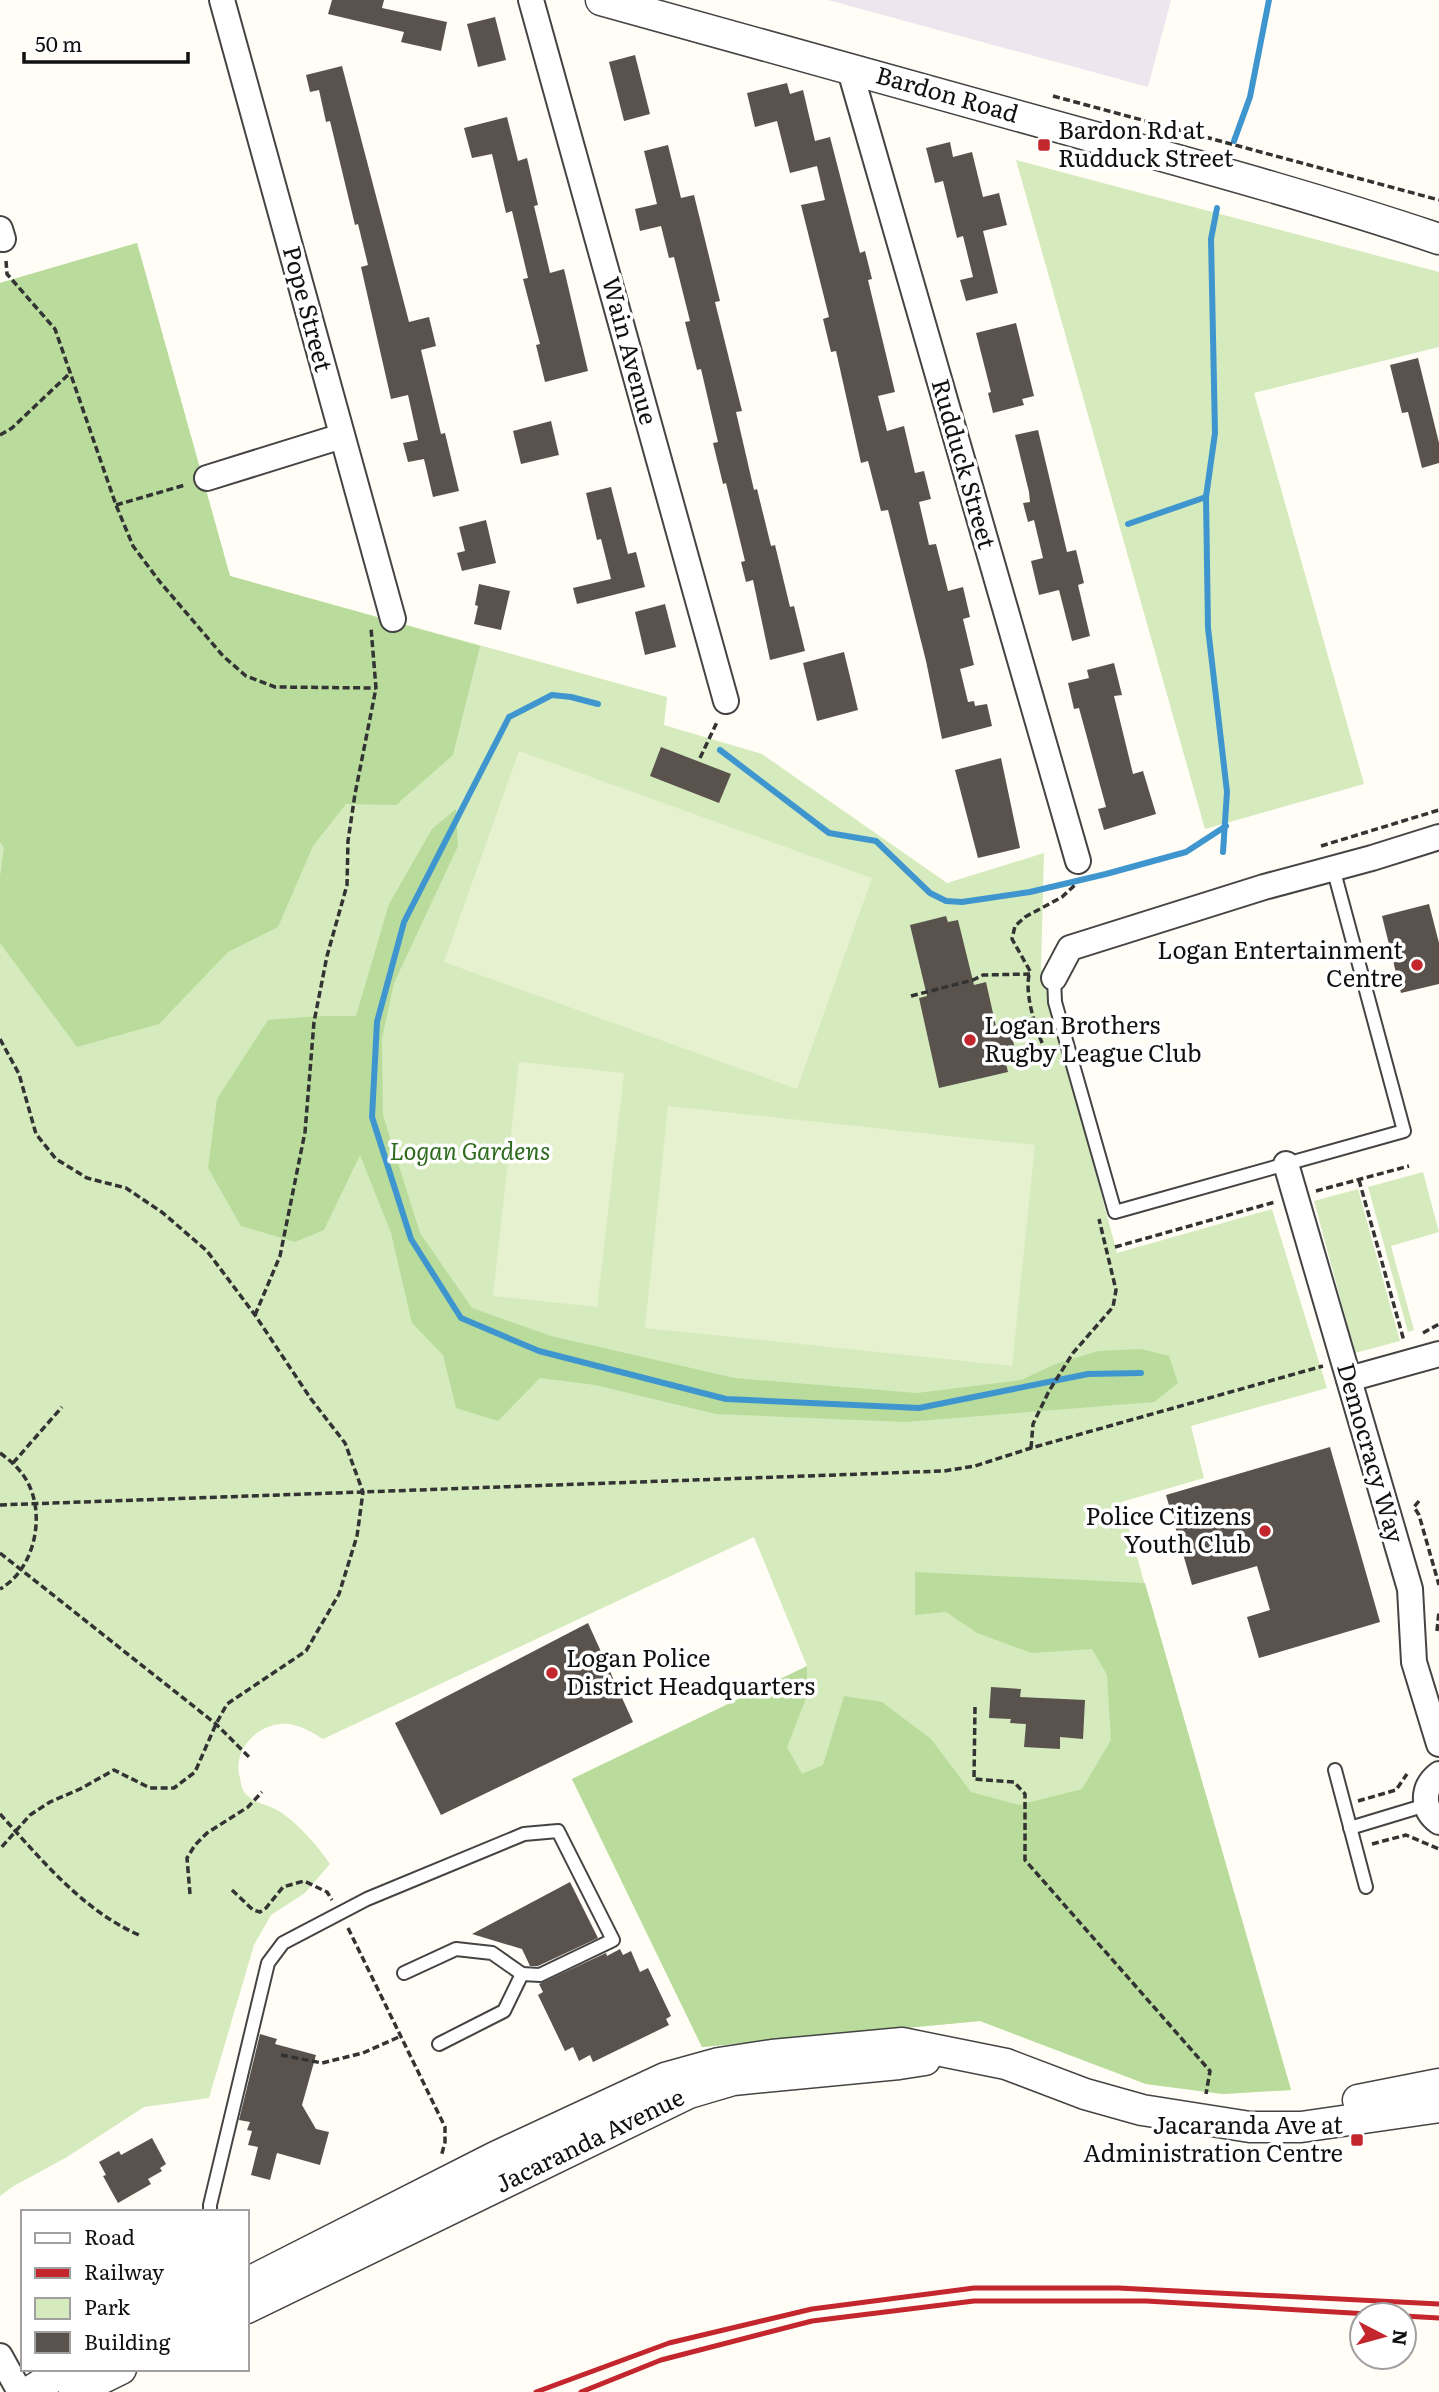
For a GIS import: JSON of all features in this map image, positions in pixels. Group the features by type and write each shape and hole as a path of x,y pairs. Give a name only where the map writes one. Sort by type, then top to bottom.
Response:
{"street":[{"name":"Pope Street","path":"222,0 391,610"},
{"name":"Wain Avenue","path":"531,0 726,701"},
{"name":"Bardon Road","path":"601,0 849,67 1374,217 1439,239"},
{"name":"Rudduck Street","path":"849,67 1078,861"},
{"name":"Bardon Road","path":"1374,217 1418,215 1439,218"},
{"path":"207,478 342,436"},
{"path":"1054,978 1070,948 1264,887 1439,837"},
{"name":"Democracy Way","path":"1286,1164 1410,1589 1414,1662 1439,1744"},
{"path":"1346,1370 1439,1354"},
{"path":"1433,1814 1427,1788 1439,1774"},
{"name":"Jacaranda Avenue","path":"248,2282 495,2157 665,2078 719,2063 835,2048 902,2043 1006,2064 1116,2103 1250,2127 1301,2127 1439,2108"},
{"name":"Jacaranda Avenue","path":"248,2308 689,2093 733,2080 900,2064 956,2054"},
{"path":"1334,2104 1378,2083 1439,2071"},
{"name":"Jacaranda Avenue","path":"1202,2120 1334,2104 1439,2084"},
{"path":"0,2356 20,2392"},
{"path":"29,2392 63,2371"},
{"path":"74,2392 117,2371"}],"lane":[{"path":"1054,978 1055,1002 1115,1212 1404,1131 1333,869"},
{"path":"1335,1770 1366,1886"},
{"path":"1350,1828 1433,1814"},
{"path":"210,2210 268,1963 283,1942 367,1899 524,1834 558,1832 613,1940 540,1975 522,1974 492,1953 456,1949 404,1973"},
{"path":"439,2044 504,2011 522,1974"}],"path":[{"path":"1047,94 1439,200"},
{"path":"2,234 7,274 55,329 116,505 133,546 160,582 223,656 246,676 275,688 376,688"},
{"path":"0,435 12,428 71,372"},
{"path":"116,505 207,478"},
{"path":"255,1315 280,1256 305,1132 314,1022 327,956 347,885 352,818 376,688 370,607 391,610"},
{"path":"700,758 710,738"},
{"path":"1311,849 1439,810"},
{"path":"1030,972 1012,939 1015,926 1025,917 1062,897"},
{"path":"1035,961 1028,982 1032,1010 1044,1049 1053,1064"},
{"path":"911,996 983,975 1030,972"},
{"path":"0,1039 19,1074 36,1134 56,1160 86,1178 126,1188 163,1213 207,1251 345,1443 363,1492 357,1536 339,1594 306,1651 228,1704 195,1772 174,1788 150,1788 114,1770 30,1815 0,1849"},
{"path":"1115,1247 1409,1166"},
{"path":"1359,1179 1405,1343 1439,1324"},
{"path":"1031,1448 1033,1424 1049,1391 1073,1353 1113,1307 1116,1290 1096,1210"},
{"path":"0,1505 944,1471 975,1466 1031,1448 1346,1370"},
{"path":"13,1463 62,1407"},
{"path":"0,1453 13,1463 27,1482 35,1504 37,1527 32,1549 21,1569 0,1589"},
{"path":"1419,1501 1414,1507 1419,1515 1439,1585"},
{"path":"0,1553 216,1724 251,1759"},
{"path":"975,1707 974,1779 1014,1782 1025,1794 1025,1860 1210,2071 1202,2120"},
{"path":"1354,1790 1357,1801 1396,1790"},
{"path":"190,1894 187,1858 195,1845 207,1833 248,1807 262,1792"},
{"path":"0,1814 44,1863 83,1899 108,1918 139,1935"},
{"path":"1372,1844 1406,1835 1439,1849"},
{"path":"232,1890 253,1910 260,1912 283,1887 304,1881 327,1892 340,1913 444,2127 445,2142 441,2159"},
{"path":"281,2055 322,2063 363,2053 401,2036"}],"shaded area":[{"path":"828,0 1171,0 1148,87"}],"green space":[{"path":"1016,160 1439,272 1439,347 1254,393 1364,784 1205,829"},
{"name":"Logan Gardens","path":"137,243 230,576 667,697 664,725 762,754 947,883 1044,853 1041,968 1117,1253 1272,1209 1327,1388 1191,1426 1204,1478 1121,1502 1291,2090 1223,2094 1146,2084 980,2021 702,2047 572,1779 807,1666 754,1537 323,1739 289,1724 278,1724 258,1732 244,1747 240,1757 238,1767 244,1792 251,1799 289,1818 330,1864 305,1893 271,1915 254,1945 209,2098 144,2107 0,2196 0,283"},
{"path":"137,243 230,576 480,646 453,755 396,805 346,804 313,846 278,927 228,952 159,1024 77,1047 0,943 0,876 4,848 0,842 0,283"},
{"path":"519,751 872,878 797,1089 444,962"},
{"path":"456,809 458,846 394,983 382,1039 383,1115 420,1233 472,1308 551,1336 735,1378 917,1393 1021,1380 1053,1365 1098,1351 1141,1349 1169,1356 1178,1383 1154,1402 905,1422 716,1414 595,1385 540,1378 498,1421 456,1408 443,1355 412,1323 391,1233 360,1155 324,1230 295,1242 241,1226 208,1168 217,1099 268,1020 356,1016 389,904 432,829"},
{"path":"519,1062 624,1073 597,1307 493,1296"},
{"path":"668,1106 1035,1145 1012,1366 645,1328"},
{"path":"1423,1172 1439,1232 1391,1246 1414,1330 1408,1332 1368,1187"},
{"path":"1358,1189 1400,1341 1355,1353 1314,1201"},
{"path":"915,1572 1145,1583 1291,2090 1223,2094 1146,2084 980,2021 702,2047 572,1779 807,1666 807,1696 787,1747 802,1774 823,1765 844,1696 882,1702 931,1739 971,1792 1019,1805 1082,1789 1111,1740 1107,1675 1092,1649 1032,1653 977,1633 946,1612 915,1615"}],"building":[{"path":"332,0 384,0 382,8 447,22 441,51 401,42 404,32 328,14"},
{"path":"495,17 506,60 478,67 467,24"},
{"path":"635,55 650,114 624,121 609,62"},
{"path":"342,66 409,322 429,317 436,346 421,350 441,434 445,433 459,491 433,497 424,459 408,462 403,443 418,440 408,395 391,399 361,267 368,265 358,224 355,225 330,121 326,122 319,90 310,92 306,75"},
{"path":"787,83 790,94 803,90 815,141 830,137 860,253 865,251 872,279 868,280 895,392 878,396 887,431 904,426 915,473 924,471 931,499 919,502 929,545 936,544 948,591 963,587 970,617 963,619 974,665 960,669 968,702 974,701 975,706 987,704 992,726 942,739 926,661 888,510 881,511 868,461 861,463 836,351 831,352 823,319 829,317 801,205 825,200 817,166 790,173 777,121 755,127 747,93"},
{"path":"507,117 518,161 527,158 538,205 534,206 550,273 564,269 588,371 545,382 536,345 540,344 523,279 528,278 512,211 506,213 492,154 472,158 464,128"},
{"path":"950,142 953,157 972,152 983,197 999,193 1007,225 983,231 998,293 966,301 960,280 973,277 963,236 957,238 943,181 935,183 926,148"},
{"path":"668,145 681,198 694,195 720,301 715,302 742,411 736,412 754,490 757,489 771,546 775,545 790,607 794,606 805,651 770,660 753,580 746,582 741,562 745,561 713,443 718,442 701,369 697,370 685,322 690,321 674,257 669,258 661,226 640,231 635,209 657,204 644,151"},
{"path":"1016,323 1034,396 1022,399 1024,405 993,413 988,393 991,392 976,333"},
{"path":"1418,358 1439,443 1439,463 1422,468 1408,412 1402,413 1390,365"},
{"path":"551,421 559,455 521,464 513,431"},
{"path":"1038,430 1067,552 1076,550 1084,583 1078,585 1090,636 1072,641 1059,590 1039,595 1031,561 1043,558 1034,520 1028,522 1023,503 1030,502 1029,492 1015,435"},
{"path":"611,487 628,554 636,552 645,587 577,604 573,588 611,579 601,539 597,540 586,493"},
{"path":"486,520 496,563 462,571 457,553 465,551 459,527"},
{"path":"479,584 510,591 501,630 474,624"},
{"path":"665,604 676,647 645,655 635,612"},
{"path":"844,652 858,710 817,721 803,663"},
{"path":"1114,663 1122,695 1114,696 1133,774 1143,771 1156,814 1104,830 1098,809 1106,807 1079,708 1074,709 1068,683 1089,678 1087,670"},
{"path":"661,747 731,774 719,803 650,776"},
{"path":"1001,758 1020,848 978,858 955,770"},
{"name":"Logan Entertainment Centre","path":"1429,904 1439,943 1439,984 1401,993 1382,916"},
{"name":"Logan Brothers Rugby League Club","path":"946,916 948,922 958,920 974,985 986,982 997,1031 1010,1028 1015,1049 1003,1051 1008,1072 939,1088 919,998 927,996 910,925"},
{"name":"Police Citizens Youth Club","path":"1330,1447 1380,1622 1259,1658 1247,1617 1270,1610 1257,1566 1192,1585 1166,1495"},
{"name":"Logan Police District Headquarters","path":"588,1623 633,1722 441,1815 395,1723"},
{"path":"991,1687 1021,1689 1020,1697 1085,1700 1083,1739 1060,1737 1060,1749 1024,1747 1026,1724 1010,1723 1011,1719 989,1718"},
{"path":"570,1882 598,1938 538,1966 530,1966 522,1949 472,1934"},
{"path":"620,1949 623,1955 631,1951 640,1972 648,1968 671,2016 666,2019 669,2025 593,2062 590,2055 579,2061 573,2047 565,2051 538,1995 543,1992 539,1984"},
{"path":"260,2034 277,2039 275,2044 316,2055 302,2105 316,2129 329,2132 320,2165 277,2153 270,2180 251,2175 258,2147 248,2145 252,2131 247,2130 250,2122 239,2120"},
{"path":"152,2138 166,2164 160,2168 162,2171 148,2179 151,2184 118,2203 103,2176 106,2175 99,2162 119,2151 121,2155"}],"waterway":[{"path":"1234,141 1250,97 1269,0"},
{"path":"1217,208 1211,239 1215,433 1206,497 1208,628 1227,792 1223,852"},
{"path":"1128,524 1206,497"},
{"path":"598,704 552,695 509,717 404,922 377,1022 372,1117 411,1239 461,1318 539,1351 726,1399 919,1408 1088,1374 1141,1373"},
{"path":"720,750 829,833 876,841 930,893 946,901 962,902 1030,892 1106,874 1186,852 1226,826"}],"railway":[{"path":"536,2392 669,2343 812,2309 974,2288 1118,2288 1439,2304"},
{"path":"581,2392 661,2360 812,2321 974,2301 1146,2301 1348,2313"},
{"path":"1418,2317 1439,2318"}],"place":[{"name":"Bardon Rd at Rudduck Street","path":"1044,145"},
{"name":"Logan Entertainment Centre","path":"1417,965"},
{"name":"Logan Brothers Rugby League Club","path":"970,1040"},
{"name":"Police Citizens Youth Club","path":"1265,1531"},
{"name":"Logan Police District Headquarters","path":"552,1673"},
{"name":"Jacaranda Ave at Administration Centre","path":"1357,2140"}]}
